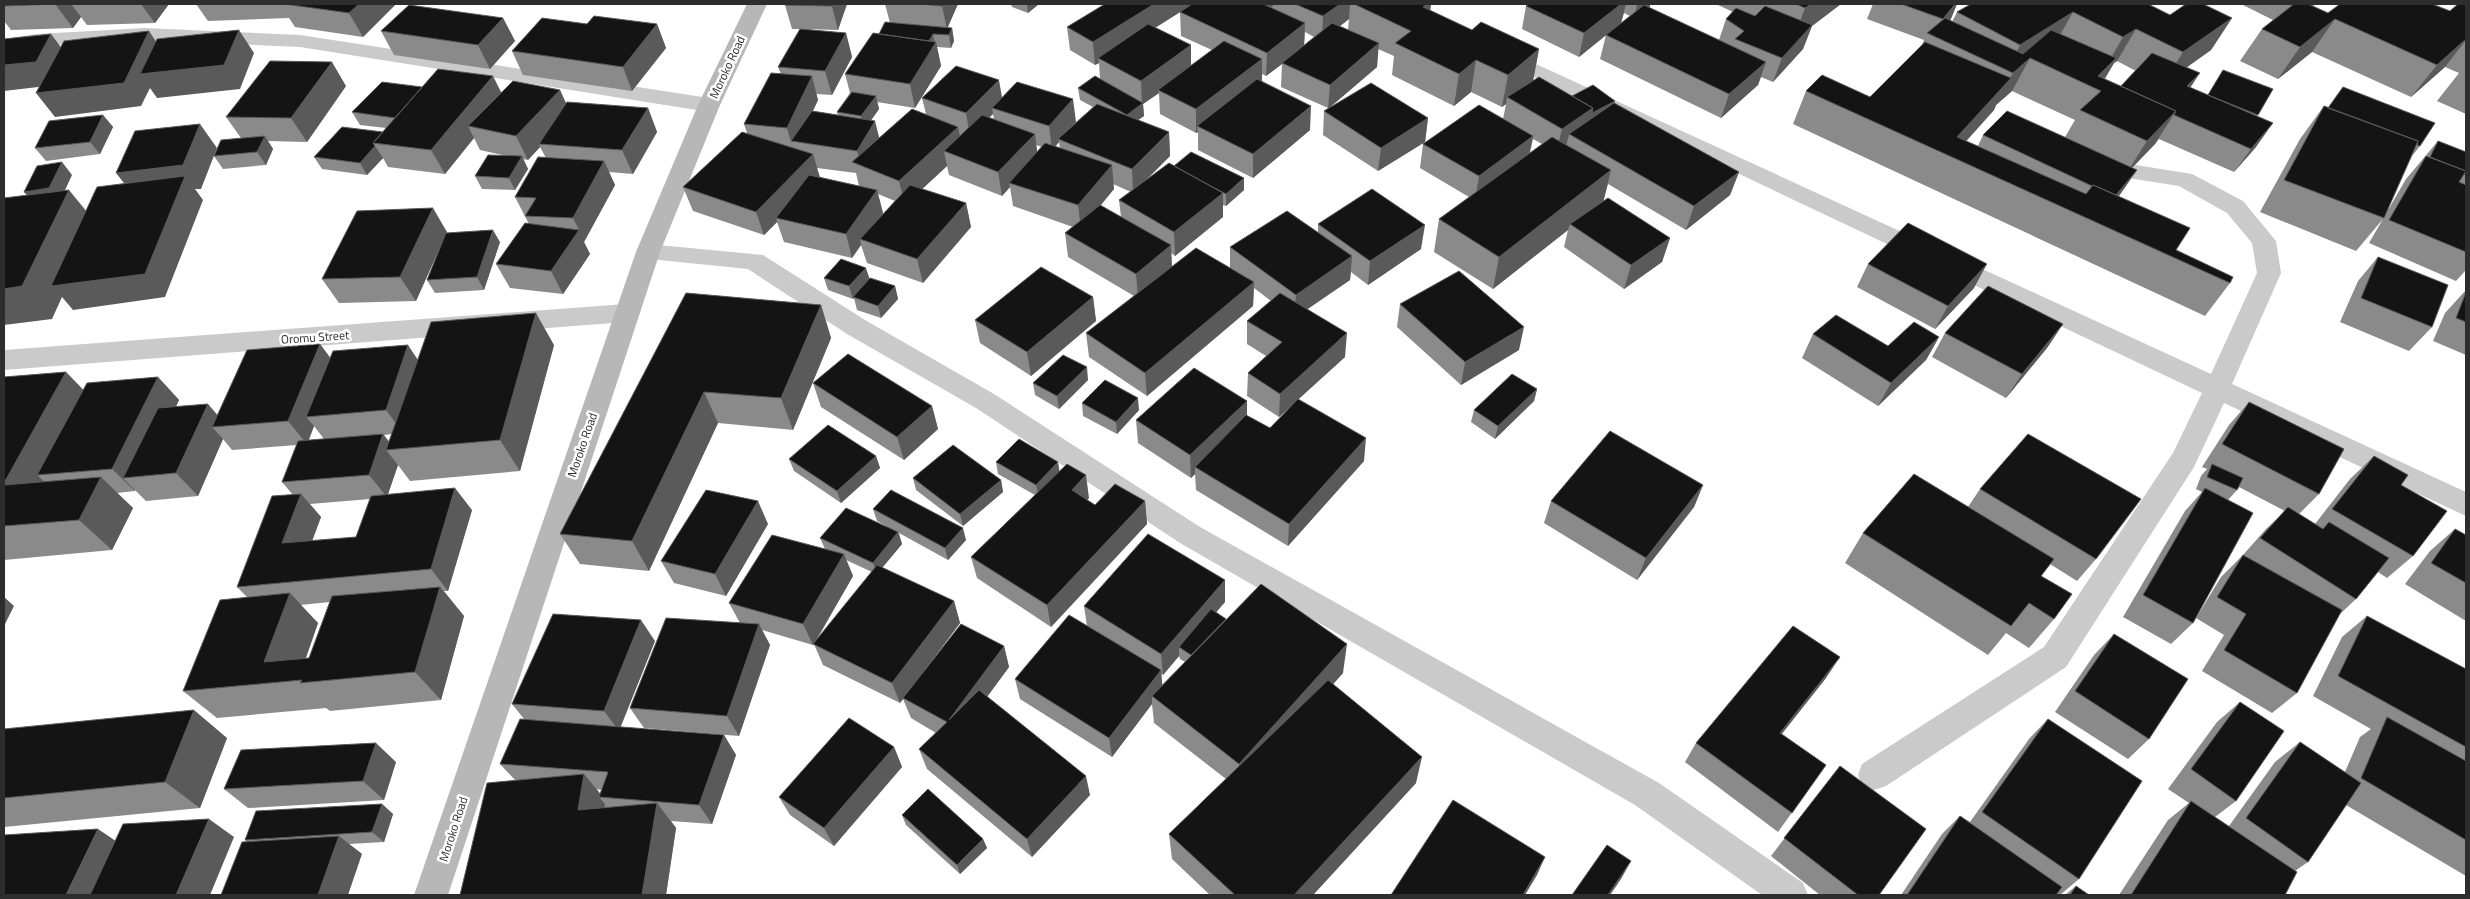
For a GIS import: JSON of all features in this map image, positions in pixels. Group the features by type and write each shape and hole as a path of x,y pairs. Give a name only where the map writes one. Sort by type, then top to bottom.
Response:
{"street":[{"name":"Moroko Road","path":"431,895 648,252 709,105 757,4"},
{"path":"4,45 37,40 145,34 300,41 709,105"},
{"path":"1484,46 2218,390 2466,504"},
{"path":"1874,775 2055,657 2184,459 2218,390 2269,273 2264,241 2235,207 2184,179 2136,173"},
{"path":"648,252 754,260 856,327 985,401 1190,535 1647,794 1792,895"},
{"name":"Oromu Street","path":"4,360 626,313"}],"building":[{"path":"4,4 56,4 4,6"},
{"path":"284,4 359,4 349,13"},
{"path":"832,4 832,6 785,5"},
{"path":"920,4 943,4 942,6"},
{"path":"1105,4 1154,4 1093,42 1067,27"},
{"path":"1192,4 1263,4 1305,23 1267,53 1180,12"},
{"path":"1295,4 1340,4 1323,16"},
{"path":"1354,4 1427,4 1423,7 1472,30 1481,22 1539,49 1508,75 1476,60 1459,74 1395,43 1411,31"},
{"path":"1529,4 1621,4 1584,33 1526,6"},
{"path":"1796,4 1811,4 1805,8"},
{"path":"1901,4 1955,4 1943,19"},
{"path":"1971,4 2148,4 2170,15 2186,4 2203,4 2232,18 2183,52 2136,29 2123,37 2073,12 2020,45 1957,12"},
{"path":"2294,4 2308,4 2328,13 2340,4 2432,4 2450,11 2458,4 2466,4 2466,39 2437,65 2335,19 2300,47 2262,29"},
{"path":"409,5 503,18 478,45 381,31"},
{"path":"1644,5 1766,62 1729,94 1606,35"},
{"path":"1765,6 1812,25 1782,58 1735,39 1744,31 1726,19 1736,8 1755,16"},
{"path":"594,16 657,24 623,67 512,51 542,18 587,24"},
{"path":"1945,18 2023,54 2051,30 2116,58 2098,76 2176,111 2147,141 2080,110 2101,91 2030,58 2013,73 1927,33"},
{"path":"885,22 952,28 949,35 933,34 929,41 879,34"},
{"path":"1332,23 1379,43 1330,85 1282,63"},
{"path":"1148,24 1191,45 1141,81 1098,58"},
{"path":"800,29 846,33 825,71 778,67"},
{"path":"239,30 224,65 140,74 157,39"},
{"path":"149,31 124,83 36,93 64,41"},
{"path":"873,33 936,42 910,84 845,74"},
{"path":"51,34 36,62 4,65 4,39"},
{"path":"1224,41 1262,59 1196,109 1158,90"},
{"path":"1925,42 2011,78 1957,137 2086,194 2093,185 2190,228 2176,250 2233,277 2230,283 1806,91 1822,75 1870,97"},
{"path":"2152,53 2200,73 2187,86 2273,123 2251,149 2174,115 2176,111 2121,86"},
{"path":"270,61 332,62 291,118 226,117"},
{"path":"956,66 999,80 966,113 922,98"},
{"path":"438,69 493,76 431,150 373,143"},
{"path":"2223,70 2273,89 2258,115 2208,95"},
{"path":"771,73 812,76 787,128 744,124"},
{"path":"1095,76 1143,103 1127,115 1078,88"},
{"path":"1539,77 1593,108 1562,129 1507,97"},
{"path":"1257,79 1311,106 1253,154 1197,126"},
{"path":"513,81 560,90 516,136 468,126"},
{"path":"382,82 422,87 395,118 352,112"},
{"path":"1017,82 1073,99 1049,126 992,108"},
{"path":"1371,83 1428,118 1381,148 1324,111"},
{"path":"1593,85 1615,101 1592,113 1593,108 1572,96"},
{"path":"2343,87 2435,123 2420,146 2417,145 2418,141 2328,108"},
{"path":"852,92 876,96 861,116 837,112"},
{"path":"567,102 648,108 622,150 539,144"},
{"path":"1614,103 1739,172 1694,206 1569,134"},
{"path":"1097,104 1169,132 1132,169 1058,139"},
{"path":"1479,105 1533,136 1479,176 1423,144"},
{"path":"2324,106 2418,141 2384,218 2284,180"},
{"path":"912,109 958,127 899,181 852,162"},
{"path":"812,111 875,121 857,151 791,141"},
{"path":"2007,111 2137,170 2116,195 2092,186 1983,135"},
{"path":"103,115 90,142 35,148 49,121"},
{"path":"982,115 1035,134 998,172 944,151"},
{"path":"200,124 183,165 116,173 135,131"},
{"path":"342,127 383,132 373,143 375,146 360,163 314,157"},
{"path":"742,132 813,154 756,212 683,187"},
{"path":"265,136 257,152 214,156 221,140"},
{"path":"1552,137 1611,170 1499,257 1439,219"},
{"path":"2438,141 2466,152 2466,171 2430,157"},
{"path":"1045,143 1112,165 1078,205 1009,183"},
{"path":"1191,152 1244,178 1226,194 1174,166"},
{"path":"488,155 522,156 509,178 475,176"},
{"path":"2426,156 2466,171 2459,182 2466,185 2466,252 2389,220"},
{"path":"538,157 604,161 573,218 525,216 536,198 515,197"},
{"path":"62,162 49,188 24,192 37,166"},
{"path":"1169,163 1223,193 1174,232 1119,200"},
{"path":"809,175 877,190 846,234 776,218"},
{"path":"185,176 145,274 51,286 97,187"},
{"path":"910,185 966,203 917,259 860,239"},
{"path":"1372,189 1425,225 1370,261 1318,224"},
{"path":"69,190 22,286 4,289 4,198"},
{"path":"1608,198 1670,238 1631,265 1570,224"},
{"path":"1100,205 1171,245 1136,274 1065,233"},
{"path":"433,208 400,277 322,279 357,211"},
{"path":"1287,211 1352,256 1296,295 1230,247"},
{"path":"525,223 579,230 551,271 496,264"},
{"path":"1908,223 1987,264 1948,306 1868,264"},
{"path":"493,230 477,277 427,280 446,233"},
{"path":"1196,248 1254,282 1145,373 1086,333"},
{"path":"2378,257 2448,285 2432,327 2361,298"},
{"path":"841,259 866,268 849,286 824,278"},
{"path":"1041,267 1093,297 1027,352 975,320"},
{"path":"1459,271 1524,327 1465,362 1400,304"},
{"path":"870,278 895,286 878,306 853,297"},
{"path":"1988,286 2063,324 2022,374 1945,333"},
{"path":"2466,292 2466,322 2456,318"},
{"path":"686,293 821,305 781,398 704,392 632,541 560,534"},
{"path":"1280,293 1347,333 1280,394 1248,373 1282,342 1247,321"},
{"path":"536,313 500,440 386,450 431,322"},
{"path":"1836,315 1888,346 1914,322 1939,337 1891,383 1813,334"},
{"path":"320,344 288,421 212,427 247,350"},
{"path":"408,345 386,410 306,417 333,351"},
{"path":"848,354 932,406 897,437 813,383"},
{"path":"1063,355 1087,367 1057,396 1033,383"},
{"path":"1194,368 1247,401 1190,455 1136,420"},
{"path":"66,372 4,483 4,377"},
{"path":"1512,374 1537,389 1498,426 1474,410"},
{"path":"158,377 112,469 37,475 87,383"},
{"path":"1105,380 1138,398 1116,422 1082,403"},
{"path":"1298,399 1366,438 1289,524 1195,467 1246,415 1270,428"},
{"path":"2249,402 2344,449 2319,494 2222,444"},
{"path":"208,404 176,473 123,478 158,408"},
{"path":"828,425 876,456 837,491 789,459"},
{"path":"1610,431 1703,485 1646,558 1551,501"},
{"path":"383,434 369,475 282,482 298,441"},
{"path":"2028,434 2141,499 2096,559 1980,489"},
{"path":"1019,439 1058,462 1036,485 996,462"},
{"path":"953,445 1001,480 960,514 913,478"},
{"path":"2374,456 2408,475 2401,485 2447,511 2413,556 2332,509"},
{"path":"1067,464 1086,475 1072,490 1095,505 1115,484 1145,501 1047,605 971,557"},
{"path":"2212,464 2243,478 2237,490 2207,477"},
{"path":"1914,474 2054,559 2041,576 2072,594 2054,619 2029,603 2011,626 1863,533"},
{"path":"101,477 79,520 4,526 4,485"},
{"path":"455,488 431,569 237,587 272,496 301,494 282,543 356,537 371,496"},
{"path":"2205,488 2253,513 2193,623 2143,595"},
{"path":"706,490 758,501 715,574 661,561"},
{"path":"891,490 963,528 945,548 873,509"},
{"path":"2288,507 2323,529 2329,522 2389,558 2356,599 2260,538"},
{"path":"846,508 898,532 873,563 820,538"},
{"path":"2455,529 2466,535 2466,583 2431,563"},
{"path":"1148,534 1225,580 1161,654 1084,606"},
{"path":"772,535 844,554 803,624 729,603"},
{"path":"2243,555 2342,610 2297,693 2224,650 2246,614 2217,597"},
{"path":"877,565 954,601 892,683 813,644"},
{"path":"1261,584 1347,644 1239,764 1152,696"},
{"path":"440,587 415,672 300,683 302,680 183,691 220,600 290,593 264,662 309,658 332,596"},
{"path":"1211,609 1226,619 1191,655 1179,647"},
{"path":"553,614 641,620 604,711 512,704"},
{"path":"1069,615 1161,670 1109,738 1015,679"},
{"path":"2367,616 2466,669 2466,747 2338,676"},
{"path":"666,618 759,624 727,716 630,708"},
{"path":"961,624 1004,646 949,720 979,690 1086,776 1027,839 919,749 947,722 903,698"},
{"path":"1793,626 1840,657 1780,733 1826,765 1792,813 1696,743"},
{"path":"2114,634 2188,679 2149,739 2075,691"},
{"path":"1328,680 1422,757 1294,895 1235,895 1169,834"},
{"path":"2240,702 2284,731 2236,801 2191,769"},
{"path":"194,710 165,782 4,798 4,729"},
{"path":"2387,717 2466,761 2466,840 2361,778"},
{"path":"849,718 894,747 824,828 779,797"},
{"path":"520,719 724,735 699,805 599,797 608,772 500,764"},
{"path":"2048,719 2142,781 2079,879 1982,812"},
{"path":"2300,742 2361,783 2308,862 2246,818"},
{"path":"376,743 363,781 224,789 241,750"},
{"path":"1840,766 1926,829 1879,895 1858,895 1784,838"},
{"path":"584,774 578,810 657,803 642,895 460,895 487,783"},
{"path":"928,789 983,839 957,865 902,815"},
{"path":"1453,800 1545,857 1523,895 1391,895"},
{"path":"2191,801 2297,872 2285,895 2131,895"},
{"path":"382,804 372,832 245,840 256,811"},
{"path":"1960,816 2062,887 2056,895 1907,895"},
{"path":"209,819 176,895 90,895 123,824"},
{"path":"98,829 66,895 4,895 4,835"},
{"path":"339,836 318,895 221,895 242,842"},
{"path":"1607,845 1631,861 1608,895 1572,895"},
{"path":"2076,886 2089,895 2070,895"}]}
